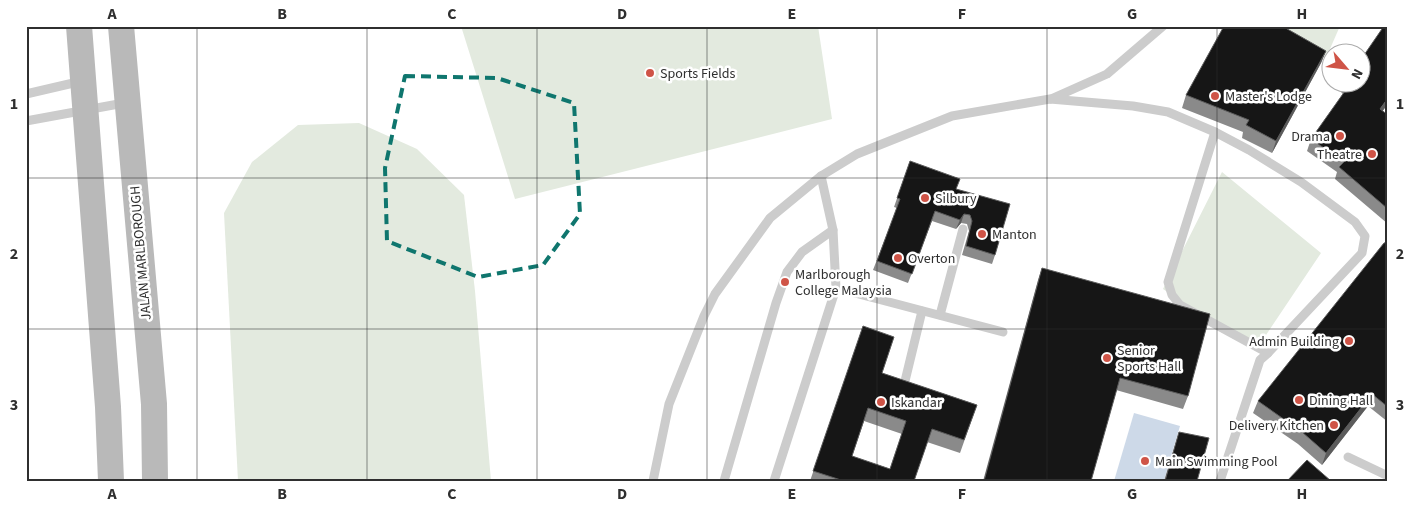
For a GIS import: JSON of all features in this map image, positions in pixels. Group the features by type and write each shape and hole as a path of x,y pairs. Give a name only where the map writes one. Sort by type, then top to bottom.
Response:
{"street":[{"path":"79,26 108,407 111,481"},
{"name":"JALAN MARLBOROUGH","path":"120,26 154,404 154,481"}],"lane":[{"path":"653,481 669,404 704,316 715,294 770,218 821,176 857,154 952,116 1050,99 1107,74 1163,26"},
{"path":"26,94 83,81"},
{"path":"1050,99 1133,106 1168,112 1215,132 1301,182 1355,222 1365,236 1362,253 1257,365 1220,481"},
{"path":"26,121 127,103"},
{"path":"1215,132 1168,282 1172,295 1180,305 1268,353"},
{"path":"774,481 836,288 833,230 821,176"},
{"path":"940,315 963,229"},
{"path":"724,481 776,303 787,272 802,252 833,230"},
{"path":"836,288 1003,332"},
{"path":"906,381 922,311"},
{"path":"1348,456 1388,476"}],"highlighted area":[{"path":"405,76 497,78 574,103 580,214 543,265 478,277 387,241 385,168"}],"shaded area":[{"name":"Sports Fields","path":"461,26 818,26 832,119 515,199"},
{"path":"1282,26 1340,26 1333,42 1322,42 1322,55"},
{"path":"359,123 417,149 464,195 475,291 491,481 238,481 224,213 252,162 298,125"},
{"path":"1222,172 1321,253 1258,347 1180,305 1172,295 1163,289"}],"water":[{"name":"Main Swimming Pool","path":"1134,413 1180,426 1164,481 1114,481"}],"building":[{"name":"Master's Lodge","path":"1224,26 1282,26 1322,49 1322,58 1276,141 1246,125 1249,120 1186,95"},
{"path":"1384,26 1388,26 1388,98 1380,109 1388,115 1388,209 1339,167 1344,162 1311,139 1344,92 1372,92 1372,43"},
{"path":"910,161 960,179 956,189 1010,204 995,255 966,246 972,221 970,215 964,214 960,220 935,211 912,274 877,261 900,199 897,198"},
{"path":"1388,242 1388,407 1372,394 1326,453 1302,432 1258,401 1384,243"},
{"name":"Senior Sports Hall","path":"1042,268 1210,314 1188,396 1120,378 1091,481 984,481"},
{"name":"Iskandar","path":"863,326 894,337 882,373 977,405 964,440 932,429 914,481 844,481 813,471","holes":["868,408 906,421 890,469 852,456"]},
{"path":"1179,432 1209,438 1197,481 1165,481"},
{"path":"1307,460 1331,481 1287,481"}],"place":[{"name":"Sports Fields","path":"650,73"},
{"name":"Master's Lodge","path":"1215,96"},
{"name":"Drama","path":"1340,136"},
{"name":"Theatre","path":"1372,154"},
{"name":"Silbury","path":"925,198"},
{"name":"Manton","path":"982,234"},
{"name":"Overton","path":"898,258"},
{"name":"Marlborough College Malaysia","path":"785,282"},
{"name":"Admin Building","path":"1349,341"},
{"name":"Senior Sports Hall","path":"1107,358"},
{"name":"Dining Hall","path":"1299,400"},
{"name":"Iskandar","path":"881,402"},
{"name":"Delivery Kitchen","path":"1334,425"},
{"name":"Main Swimming Pool","path":"1145,461"}]}
